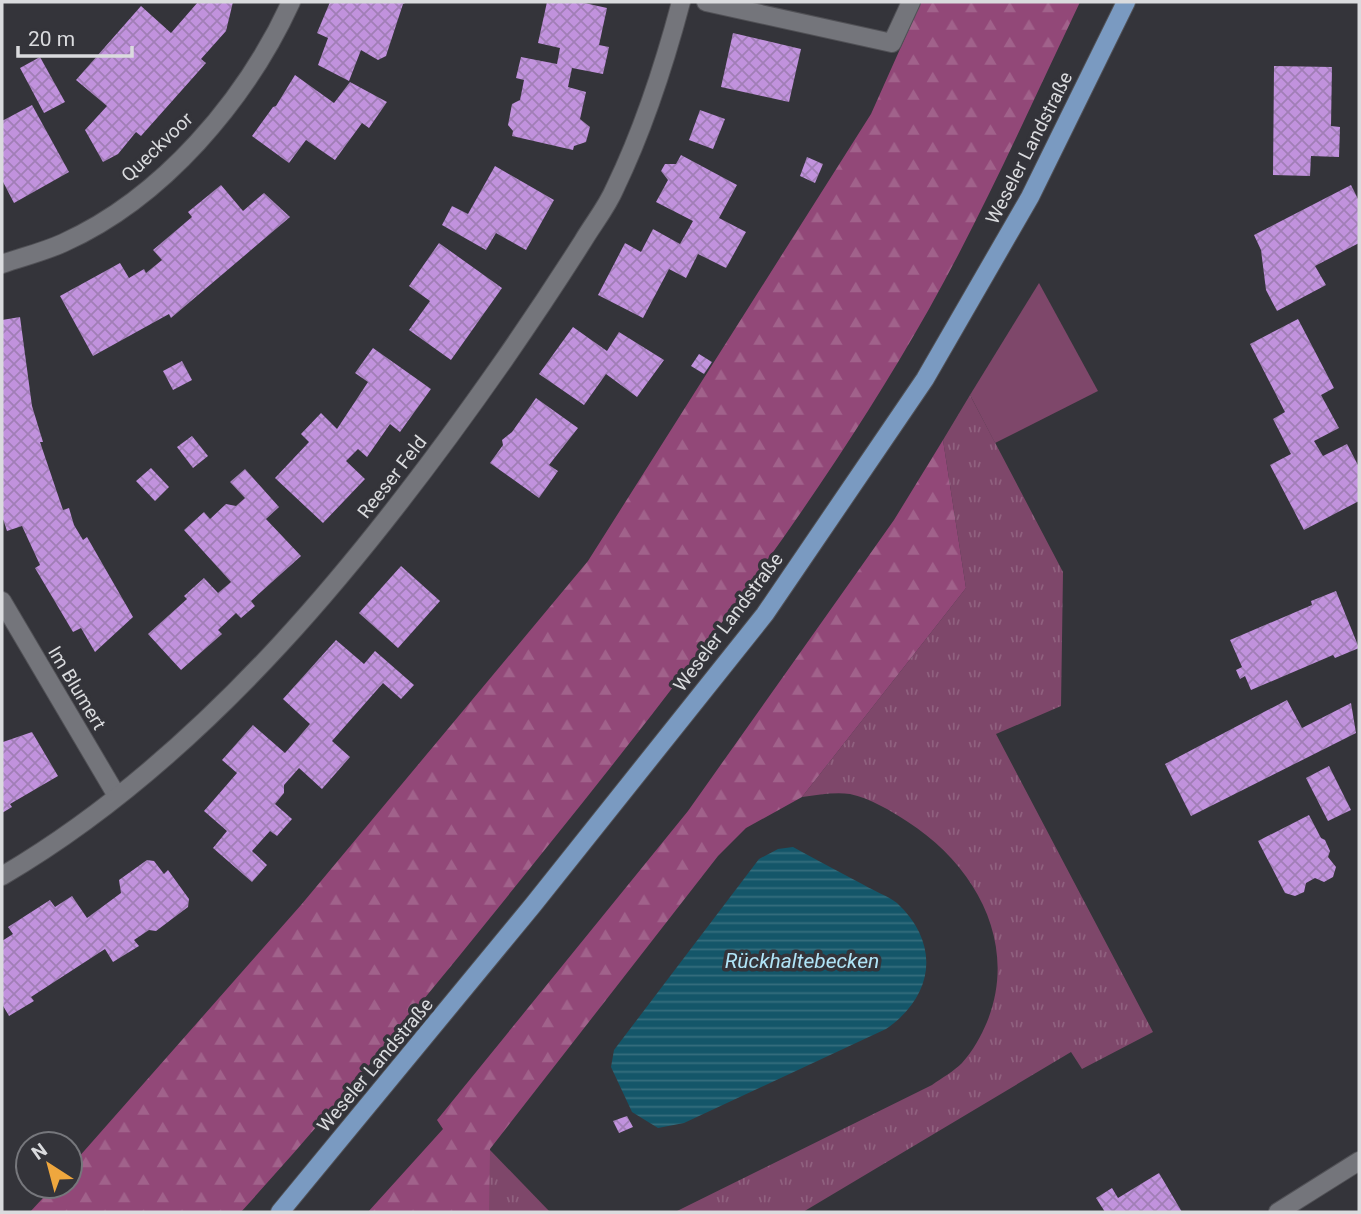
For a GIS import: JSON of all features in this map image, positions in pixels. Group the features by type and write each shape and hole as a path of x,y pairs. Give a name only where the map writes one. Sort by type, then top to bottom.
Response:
{"main road":[{"name":"Weseler Landstraße","path":"280,1212 533,905 765,614 925,379 1030,197 1126,2"}],"street":[{"name":"Queckvoor","path":"2,264 63,243 126,206 180,159 233,99 278,31 291,2"},
{"name":"Reeser Feld","path":"2,876 58,843 203,722 294,629 461,422 543,304 614,191 658,89 681,2"},
{"path":"706,2 892,43 911,2"},
{"name":"Im Blumert","path":"2,601 117,796"},
{"path":"1278,1212 1359,1161"}],"green space":[{"path":"921,2 1080,2 950,271 888,379 844,448 751,583 602,779 360,1076 241,1212 30,1212 41,1200 84,1200 84,1151 301,905 588,561 871,114"},
{"path":"1039,283 1098,391 995,443 970,395"},
{"path":"970,395 1063,572 1061,706 996,734 1153,1032 1082,1069 1071,1052 803,1212 675,1212 932,1085 952,1072 970,1054 987,1022 996,992 998,963 994,935 985,908 971,883 953,860 908,822 865,799 844,793 802,797 966,588 943,440"},
{"path":"943,440 966,588 802,797 746,828 718,856 490,1149 489,1212 368,1212 443,1129 437,1120 688,811 894,520"},
{"path":"489,1149 550,1212 489,1212"}],"water":[{"name":"Rückhaltebecken","path":"793,847 897,903 921,935 926,952 922,985 902,1016 886,1029 684,1123 658,1128 632,1112 611,1067 614,1050 759,859 778,849"}],"building":[{"path":"198,2 233,2 226,31 201,59 206,63 141,136 136,132 118,154 103,162 85,130 107,106 76,80 141,6 171,33"},
{"path":"330,2 407,2 403,4 386,56 378,60 361,50 349,81 318,65 328,38 317,33"},
{"path":"547,2 580,2 607,8 599,45 609,47 603,74 572,68 568,87 586,92 580,119 590,127 586,142 574,146 573,150 512,136 513,131 508,125 512,104 520,100 524,80 516,78 521,57 557,64 560,48 538,43"},
{"path":"733,33 801,49 789,102 721,87"},
{"path":"40,57 65,102 44,113 20,68"},
{"path":"1274,66 1332,67 1331,126 1340,127 1339,157 1311,156 1310,176 1273,175"},
{"path":"295,75 334,103 350,82 387,102 369,128 362,123 335,160 306,140 289,163 252,136 276,106"},
{"path":"32,105 69,172 14,203 2,180 2,121"},
{"path":"700,110 725,119 713,149 689,140"},
{"path":"681,155 737,185 719,218 746,232 726,268 698,254 686,278 669,269 643,318 598,295 625,243 641,252 653,229 680,244 693,221 656,202 668,180 661,171 665,164 676,164"},
{"path":"807,157 823,164 815,183 800,176"},
{"path":"495,166 554,200 526,250 496,233 486,250 442,225 452,206 468,214"},
{"path":"221,185 243,211 264,193 290,217 171,318 169,314 93,356 60,296 120,263 129,278 144,269 146,273 162,260 153,250 192,217 188,212"},
{"path":"1351,185 1359,201 1359,243 1315,266 1326,285 1277,311 1266,290 1261,250 1254,235"},
{"path":"439,243 502,288 451,360 409,330 430,301 409,286"},
{"path":"20,317 32,406 43,442 40,442 63,510 69,508 74,525 83,540 87,537 133,617 95,652 81,628 73,632 35,568 40,565 22,526 7,531 2,516 2,320"},
{"path":"1298,319 1334,388 1321,395 1339,428 1314,441 1323,456 1347,444 1359,467 1359,501 1304,530 1270,465 1291,454 1273,419 1285,412 1250,344"},
{"path":"573,327 607,351 619,332 664,360 637,397 606,374 584,405 539,374"},
{"path":"373,348 431,389 400,432 390,424 367,457 358,449 346,461 365,479 323,523 275,478 309,442 301,434 321,413 337,429 368,382 355,373"},
{"path":"699,354 712,362 704,374 691,366"},
{"path":"182,361 192,380 173,390 163,371"},
{"path":"536,398 578,428 549,465 558,471 539,498 490,463 503,445 502,440 512,432"},
{"path":"192,436 208,456 193,468 177,447"},
{"path":"151,468 169,487 155,501 136,481"},
{"path":"245,469 279,507 266,519 301,556 251,601 255,606 241,618 236,613 218,630 222,634 181,670 148,634 187,599 184,596 204,578 218,593 231,582 184,530 204,512 210,519 226,504 236,506 245,498 230,482"},
{"path":"401,566 440,601 398,648 359,613"},
{"path":"1336,591 1359,648 1335,658 1333,655 1251,690 1245,676 1240,679 1236,670 1242,667 1230,640 1312,605 1311,601"},
{"path":"336,640 364,664 375,651 414,685 401,699 383,683 332,741 350,757 322,789 299,768 284,785 284,793 275,804 292,819 277,836 270,831 252,851 267,865 252,882 213,848 227,831 204,811 237,773 222,760 253,725 285,753 310,724 283,699"},
{"path":"1287,700 1302,728 1351,703 1356,733 1191,816 1165,764"},
{"path":"32,732 58,776 10,804 12,807 2,813 3,742"},
{"path":"1329,766 1351,810 1328,821 1306,778"},
{"path":"1309,815 1321,838 1325,840 1330,851 1328,857 1336,867 1333,877 1324,882 1315,878 1306,883 1304,892 1295,896 1285,893 1258,841"},
{"path":"147,860 154,861 164,874 168,870 189,899 188,907 156,931 149,930 134,940 139,946 113,962 105,949 31,997 34,1001 9,1016 2,1004 2,941 13,934 8,927 50,900 55,907 72,896 87,918 121,893 119,880"},
{"path":"627,1116 633,1127 619,1133 613,1121"},
{"path":"1159,1173 1182,1212 1105,1212 1096,1198 1112,1188 1118,1198"}]}
